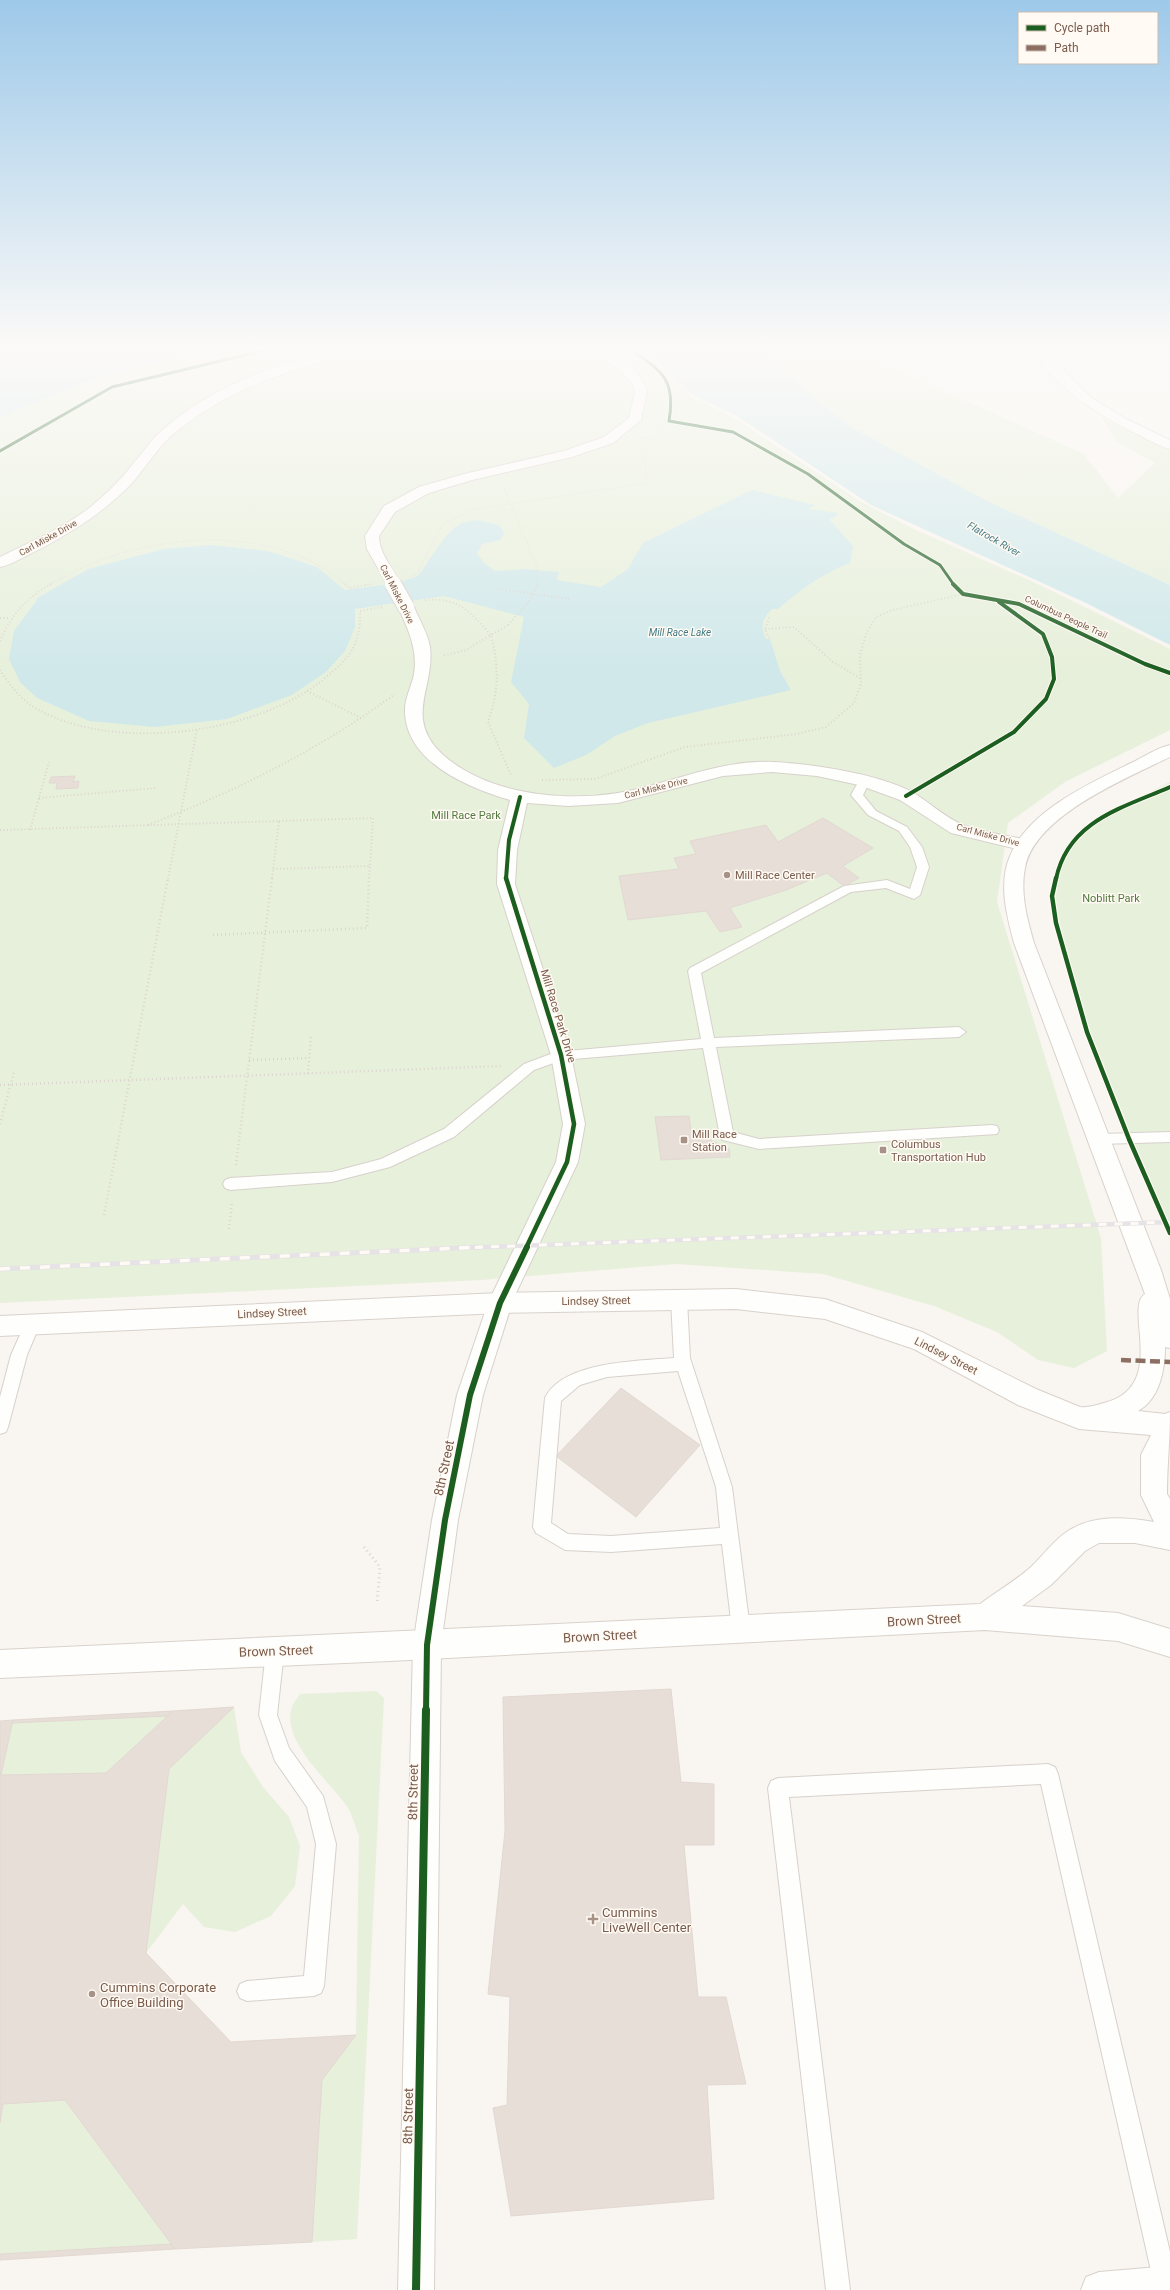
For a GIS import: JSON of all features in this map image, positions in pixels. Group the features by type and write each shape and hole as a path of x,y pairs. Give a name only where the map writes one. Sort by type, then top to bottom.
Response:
{"street":[{"name":"Carl Miske Drive","path":"0,563 62,531 91,513 116,492 146,457"},
{"name":"Carl Miske Drive","path":"560,457 447,482 414,493 395,504 381,516 372,536 375,553 385,569 412,604 422,645 422,667 413,709 418,734 435,756 460,775 488,788 517,789 568,801 618,798 723,771 772,767 817,771 864,781 906,796 957,829 1024,845"},
{"path":"1170,750 1087,794 1048,820 1024,845 1014,880 1014,900 1017,920 1024,943 1149,1270 1170,1338"},
{"name":"Mill Race Park Drive","path":"500,1303 567,1162 574,1124 561,1055 506,884 505,865 517,789"},
{"path":"1149,1270 1170,1297"},
{"path":"1079,1418 1108,1414 1128,1406 1144,1391 1153,1362 1149,1270"},
{"name":"Lindsey Street","path":"0,1326 500,1303 736,1299 825,1309 922,1342 1027,1397 1079,1418 1169,1424"},
{"name":"8th Street","path":"416,2290 427,1645 445,1520 470,1395 500,1303"},
{"path":"1169,1424 1154,1455 1154,1495 1170,1525"},
{"path":"985,1617 1041,1576 1075,1542 1098,1531 1136,1531 1170,1537"},
{"name":"Brown Street","path":"0,1664 427,1645 985,1617 1118,1627 1170,1643"},
{"path":"1119,2289 1168,2284"}],"lane":[{"path":"864,781 857,795 872,813 903,829 916,847 923,867 914,894 886,884 848,889 694,971 707,1043 727,1136 759,1144 992,1130"},
{"path":"232,1184 332,1177 385,1164 449,1133 529,1067 561,1055 707,1043 960,1032"},
{"path":"1099,1139 1170,1137"},
{"path":"679,1300 682,1358 724,1487 741,1629"},
{"path":"0,1427 19,1354 32,1324"},
{"path":"684,1364 607,1370 575,1380 553,1398 542,1527 565,1542 611,1544 730,1535"},
{"path":"247,1991 314,1986 326,1844 316,1803 282,1754 268,1715 275,1651"},
{"path":"838,2290 778,1788 1048,1774 1168,2284"}],"path":[{"path":"410,576 417,574 438,532 445,523 476,509 648,483 644,457"},
{"path":"144,826 210,801 304,755 361,718 422,667 466,650 508,625 528,603 538,585 536,564 502,482 510,468"},
{"path":"0,641 10,618 32,596 70,573 99,561 132,551 182,543 224,542 264,546 300,556 328,570 349,588 380,583"},
{"path":"499,589 569,599"},
{"path":"958,589 963,594"},
{"path":"536,780 595,779 685,747 797,734 826,727 854,703 861,684 860,655 866,634 876,617 893,610 963,594 970,595"},
{"path":"412,604 446,598 463,605 491,635 496,656 497,700 488,722 517,789"},
{"path":"0,670 15,693 44,713 84,726 133,732 197,728 237,721 284,705 322,683 347,658 360,633 360,611 389,606"},
{"path":"769,638 766,629 770,616"},
{"path":"0,618 10,618"},
{"path":"766,629 794,627 833,662 861,678"},
{"path":"307,692 361,718"},
{"path":"104,1215 128,1080 197,728"},
{"path":"30,830 49,762"},
{"path":"39,798 156,788"},
{"path":"0,830 373,818 367,928 214,935"},
{"path":"229,1229 232,1184 279,821"},
{"path":"273,869 370,866"},
{"path":"308,1074 311,1037"},
{"path":"249,1060 309,1058"},
{"path":"0,1085 503,1066 506,1064"},
{"path":"0,1124 14,1072"},
{"path":"364,1547 380,1567 377,1604"}],"green space":[{"name":"Mill Race Park","path":"0,457 793,457 860,501 916,530 1040,585 1170,649 1170,730 1065,782 1008,823 997,902 1101,1238 1107,1351 1074,1368 1038,1360 997,1332 934,1306 823,1274 676,1264 481,1280 0,1303"},
{"path":"906,457 1086,457 1118,498 1155,463 1144,457 1170,457 1170,585 985,500"},
{"name":"Noblitt Park","path":"1170,782 1170,1222 1164,1222 1087,1032 1056,923 1052,896 1059,864 1077,837 1100,817"},
{"path":"376,1691 384,1698 357,2239 312,2242 322,2080 356,2035 359,1836 352,1816 346,1805 318,1772 299,1746 293,1733 290,1720 293,1705 300,1694"},
{"path":"234,1707 241,1752 263,1787 289,1817 300,1846 295,1886 271,1916 235,1932 204,1927 183,1904 146,1953 169,1769"},
{"path":"173,1711 106,1773 1,1775 13,1720"},
{"path":"65,2100 175,2249 0,2260 0,2123 3,2104"}],"water":[{"name":"Flatrock River","path":"799,457 906,457 985,500 1170,585 1170,645 1086,603 871,505"},
{"name":"Mill Race Lake","path":"752,490 815,505 809,509 837,513 837,516 829,519 853,546 850,563 829,572 795,595 778,609 772,609 764,619 764,634 766,639 770,639 780,671 791,690 648,723 615,736 586,755 554,768 524,738 529,704 511,682 524,617 444,596 355,609 355,627 345,651 326,672 292,695 227,719 155,727 89,721 37,698 20,682 9,659 14,631 39,597 88,569 164,549 210,545 268,551 317,567 345,590 392,583 417,576 443,541 457,526 465,522 475,520 500,526 504,534 500,540 482,544 477,553 483,562 495,571 525,569 559,572 557,580 601,587 628,569 643,543"}],"building":[{"path":"75,776 73,782 79,781 78,788 56,789 57,783 49,783 51,777"},
{"name":"Mill Race Center","path":"823,818 873,848 843,866 859,878 844,886 827,873 786,890 730,908 742,927 720,932 706,911 628,920 619,876 679,869 674,858 696,854 690,841 766,825 778,842"},
{"name":"Mill Race Station","path":"689,1116 691,1131 729,1149 730,1157 661,1160 655,1117"},
{"path":"621,1388 700,1445 636,1517 556,1456"},
{"name":"Cummins LiveWell Center","path":"671,1689 681,1782 714,1784 714,1845 684,1845 698,1997 726,1997 746,2084 707,2085 714,2199 511,2216 493,2108 507,2105 510,1997 488,1994 505,1831 503,1697"},
{"name":"Cummins Corporate Office Building","path":"234,1707 169,1769 146,1953 231,2042 356,2035 322,2080 312,2242 175,2249 65,2100 3,2104 0,2123 0,1721 13,1720 1,1775 106,1773 173,1711"},
{"path":"173,1711 168,1716 12,1723 13,1720"},
{"path":"171,2244 175,2249 0,2260 0,2254"}],"railway":[{"path":"460,1248 1170,1222"},
{"path":"460,1248 481,1247"},
{"path":"0,1269 460,1248"}],"marked path":[{"path":"1121,1360 1170,1362"}],"cycle path":[{"name":"Columbus People Trail","path":"777,457 808,474 904,544 940,565 948,579 963,594 1019,604 1145,664 1170,673"},
{"path":"906,796 1014,732 1046,699 1054,679 1052,657 1043,634 999,602"},
{"path":"1170,787 1100,817 1077,837 1059,864 1052,896 1056,923 1087,1032 1129,1139 1170,1233"},
{"path":"416,2290 427,1645 445,1520 470,1395 500,1303 567,1162 574,1124 561,1055 506,884 507,850 520,797"}],"place":[{"name":"Mill Race Center","path":"727,875"},
{"name":"Mill Race Station","path":"684,1140"},
{"name":"Columbus Transportation Hub","path":"883,1150"},
{"name":"Cummins LiveWell Center","path":"593,1919"},
{"name":"Cummins Corporate Office Building","path":"92,1994"}]}
